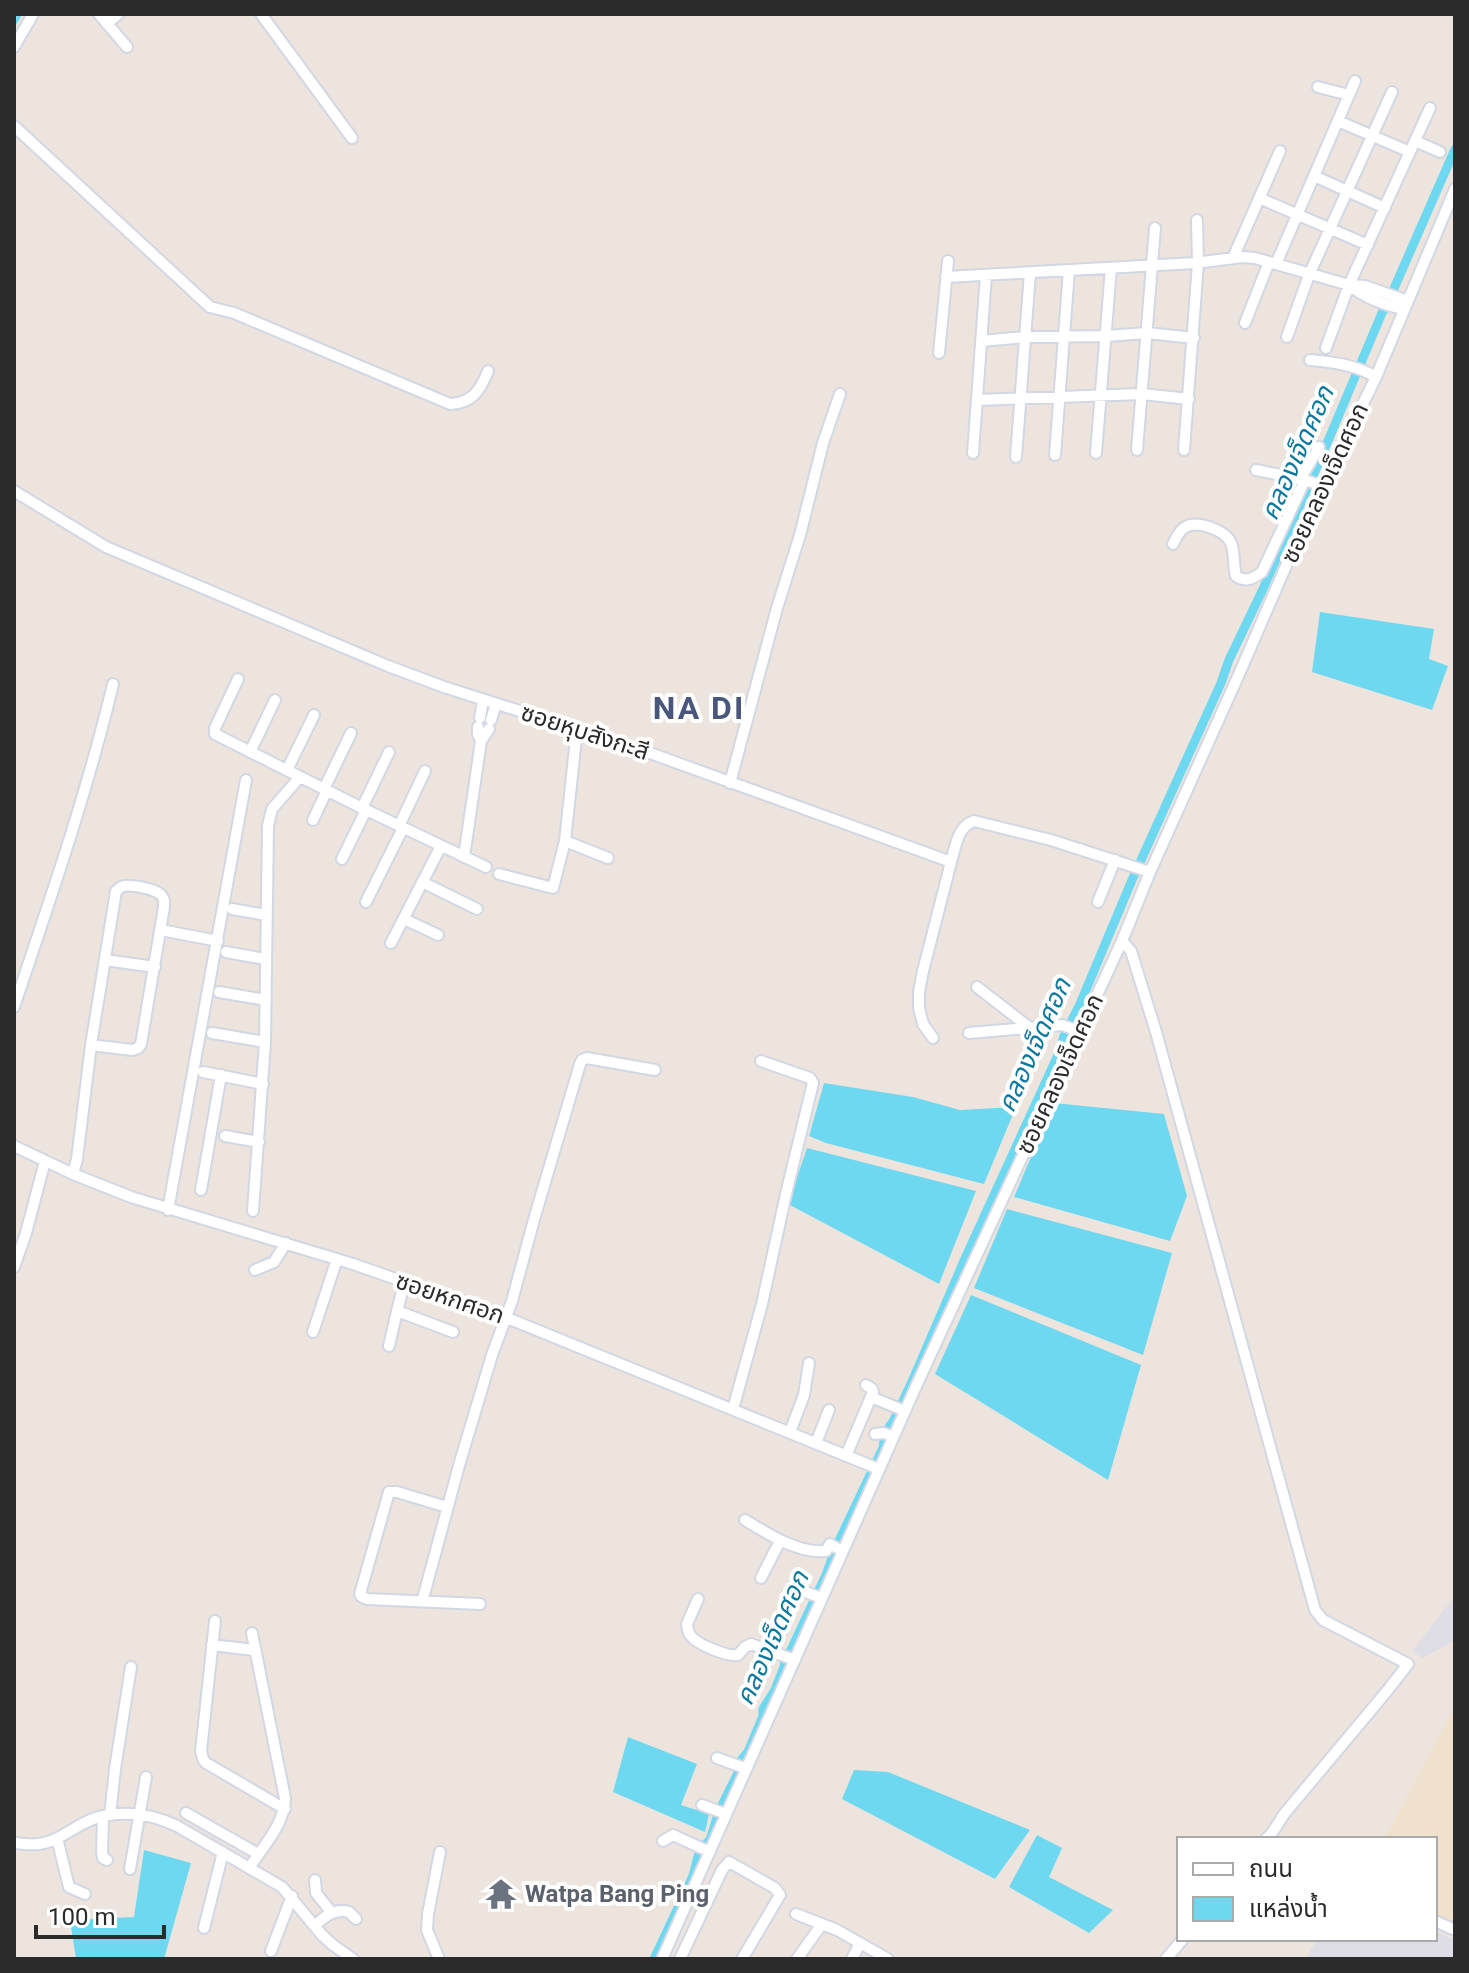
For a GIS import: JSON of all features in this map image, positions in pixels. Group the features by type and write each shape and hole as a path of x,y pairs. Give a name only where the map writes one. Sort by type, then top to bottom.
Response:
{"street":[{"path":"14,47 33,14"},
{"path":"99,14 127,47"},
{"path":"107,24 118,14"},
{"path":"261,14 352,138"},
{"path":"1245,323 1355,81"},
{"path":"1318,87 1349,95"},
{"path":"1287,337 1309,275 1392,92"},
{"path":"1326,348 1349,285 1430,108"},
{"path":"1338,121 1372,137 1440,152"},
{"path":"14,126 210,307 234,313 450,404 463,403 476,393 488,371"},
{"path":"1233,258 1280,151"},
{"path":"1314,176 1385,208"},
{"name":"ซอยคลองเจ็ดศอก","path":"662,1959 721,1812 821,1598 838,1548 879,1469 885,1434 1074,1029 1122,941 1143,870 1209,744 1277,584 1310,481 1372,375 1455,189"},
{"path":"1259,198 1368,245"},
{"path":"1184,450 1194,338 1197,220"},
{"path":"1137,450 1155,228"},
{"path":"946,277 1255,258 1349,285 1361,294 1402,304"},
{"path":"939,353 948,261"},
{"path":"1096,453 1111,268"},
{"path":"1055,455 1069,270"},
{"path":"1016,457 1030,273"},
{"path":"973,453 986,275"},
{"path":"981,341 1147,333 1194,338"},
{"path":"1310,360 1346,365 1372,375"},
{"path":"731,777 823,443 840,394"},
{"path":"977,400 1142,394 1189,399"},
{"path":"1261,577 1310,481 1319,447"},
{"path":"1256,470 1310,481"},
{"name":"ซอยหุบสังกะสี","path":"14,491 80,534 106,547 425,681 731,777 951,862"},
{"path":"1173,544 1187,525 1216,530 1232,544 1236,576 1240,579 1261,577 1277,584"},
{"path":"238,679 214,732 219,736 486,867"},
{"path":"14,1007 104,728 113,684"},
{"path":"250,752 275,700"},
{"path":"483,700 485,724"},
{"path":"464,857 481,741 485,724 496,704"},
{"path":"287,770 314,715"},
{"path":"499,874 553,888 565,841 577,729"},
{"path":"313,820 351,733"},
{"path":"342,859 389,752"},
{"path":"366,902 425,771"},
{"path":"253,1211 265,1042 268,826 276,804 300,777"},
{"path":"169,1202 246,780"},
{"path":"933,1038 923,1024 919,992 951,862 964,825 974,821 1051,840 1143,870"},
{"path":"565,841 608,858"},
{"path":"391,943 441,846"},
{"path":"1098,902 1115,860"},
{"path":"422,882 477,909"},
{"path":"75,1167 91,1045 116,891 123,886 149,889 161,895 164,907 141,1044 132,1050 91,1045"},
{"path":"232,909 266,915"},
{"path":"404,919 438,935"},
{"path":"161,930 218,941"},
{"path":"1122,941 1131,951 1160,1045 1315,1610 1323,1620 1408,1664 1285,1813 1270,1837"},
{"path":"226,952 265,959"},
{"path":"105,960 155,967"},
{"path":"977,987 1030,1028"},
{"path":"219,992 266,1000"},
{"path":"969,1033 1030,1028 1074,1029"},
{"path":"212,1033 265,1042"},
{"path":"422,1602 447,1507 582,1060 594,1058 655,1070"},
{"path":"733,1409 762,1304 813,1083 810,1078 761,1061"},
{"path":"203,1072 263,1084"},
{"path":"201,1190 221,1075"},
{"path":"225,1136 259,1142"},
{"name":"ซอยหกศอก","path":"14,1146 45,1161 75,1167 118,1193 169,1202 405,1281 509,1310 733,1409 793,1425 819,1436 849,1449 879,1469"},
{"path":"14,1267 45,1161"},
{"path":"255,1270 274,1262 286,1243"},
{"path":"313,1332 337,1259"},
{"path":"389,1346 405,1281"},
{"path":"397,1311 453,1332"},
{"path":"793,1425 804,1395 809,1363"},
{"path":"849,1449 873,1392 866,1385"},
{"path":"871,1397 899,1409"},
{"path":"819,1436 829,1410"},
{"path":"447,1507 389,1492 359,1591 367,1599 480,1604"},
{"path":"745,1520 780,1541 820,1552 826,1551 830,1544 838,1548"},
{"path":"761,1578 780,1541"},
{"path":"793,1587 821,1598"},
{"path":"698,1599 687,1624 690,1636 696,1641 728,1656 738,1655 751,1644 792,1660"},
{"path":"215,1621 201,1751 203,1759 285,1809"},
{"path":"250,1867 285,1809 252,1633"},
{"path":"212,1645 254,1650"},
{"path":"107,1860 102,1852 106,1815 131,1667"},
{"path":"722,1760 744,1766"},
{"path":"130,1869 146,1777"},
{"path":"702,1805 721,1812"},
{"path":"186,1813 258,1854"},
{"path":"14,1843 41,1844 106,1815 163,1819 282,1887 340,1955 353,1959"},
{"path":"663,1841 673,1835 708,1850"},
{"path":"57,1838 69,1887 85,1894"},
{"path":"204,1928 223,1852"},
{"path":"439,1959 427,1930 440,1852"},
{"path":"680,1959 722,1870 729,1862 775,1888 780,1895 742,1959"},
{"path":"315,1880 316,1893 332,1913"},
{"path":"271,1951 292,1896"},
{"path":"315,1926 323,1917 345,1910 356,1919"},
{"path":"796,1914 822,1924 888,1959"},
{"path":"797,1959 822,1924"},
{"path":"1166,1959 1181,1941"},
{"path":"852,1959 860,1943"}],"shaded area":[{"path":"1455,1596 1455,1638 1422,1658 1412,1651"},
{"path":"1455,1707 1455,1925 1437,1916 1437,1837 1385,1837"},
{"path":"1437,1932 1455,1940 1455,1959 1306,1959 1316,1941 1437,1941"}],"water":[{"path":"1320,612 1434,629 1429,659 1448,666 1432,710 1312,672"},
{"path":"824,1083 913,1097 960,1110 1016,1107 984,1184 809,1136"},
{"path":"1054,1103 1164,1114 1187,1196 1170,1241 1014,1197"},
{"path":"807,1148 976,1191 939,1284 788,1204"},
{"path":"1007,1209 1172,1253 1143,1355 974,1288"},
{"path":"971,1295 1141,1365 1108,1480 935,1374"},
{"path":"628,1737 697,1764 681,1805 709,1814 705,1832 613,1792"},
{"path":"854,1770 888,1772 1030,1830 995,1879 842,1799"},
{"path":"1037,1835 1062,1848 1049,1877 1113,1910 1089,1933 1009,1887"},
{"path":"144,1850 191,1863 164,1959 76,1959 70,1920 134,1917"}],"waterway":[{"path":"14,20 17,14"},
{"name":"คลองเจ็ดศอก","path":"654,1959 693,1876 700,1849 710,1840 719,1811 738,1773 737,1765 748,1752 785,1659 883,1448 885,1433 911,1384 1058,1055 1132,880 1455,149"}],"place":[{"name":"Watpa Bang Ping","path":"501,1894"}],"district":[{"name":"NA DI","path":"699,708"}]}
